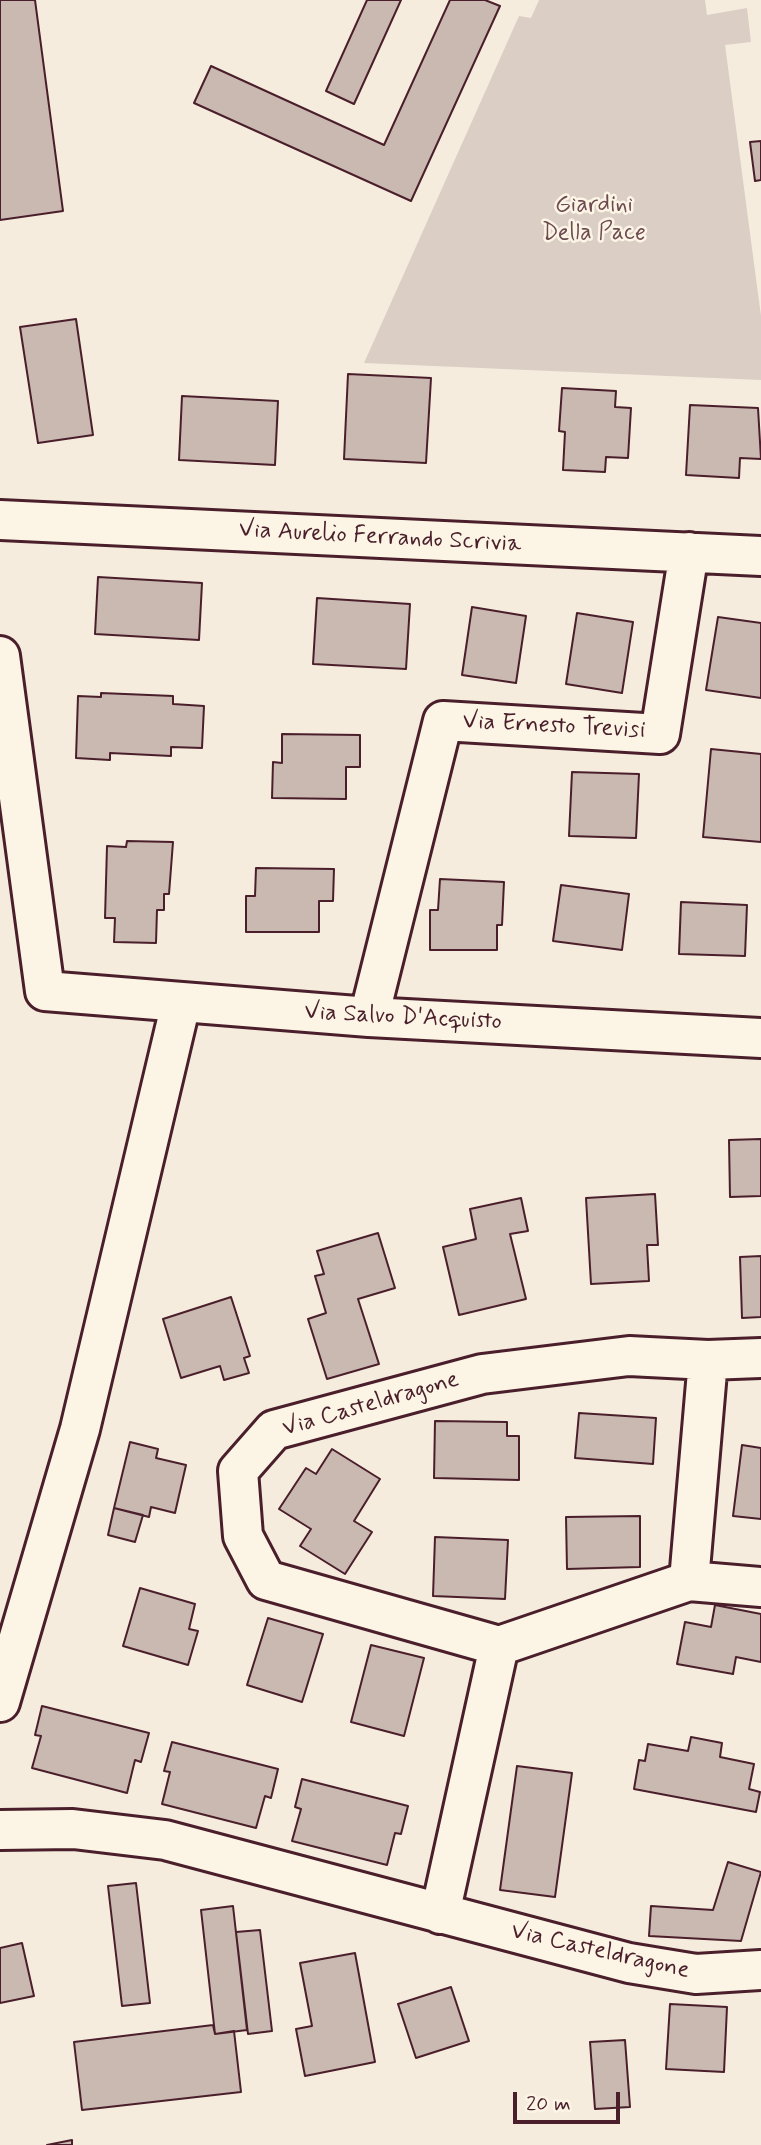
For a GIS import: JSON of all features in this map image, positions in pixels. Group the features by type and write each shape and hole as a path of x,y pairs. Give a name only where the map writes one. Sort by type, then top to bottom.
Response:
{"street":[{"name":"Via Aurelio Ferrando Scrivia","path":"0,520 761,556"},
{"name":"Via Ernesto Trevisi","path":"369,1017 443,721 660,734 689,552"},
{"name":"Via Salvo D'Acquisto","path":"0,656 45,991 369,1017 761,1038"},
{"path":"0,1702 80,1429 181,1003"},
{"name":"Via Casteldragone","path":"499,1646 266,1580 243,1535 238,1471 274,1430 482,1374 629,1356 708,1360 761,1358"},
{"path":"690,1581 708,1360"},
{"path":"440,1914 499,1646 690,1581 761,1587"},
{"name":"Via Casteldragone","path":"0,1830 73,1829 165,1840 629,1964 696,1974 761,1970"}],"green space":[{"name":"Giardini Della Pace","path":"539,0 705,0 707,15 747,8 751,42 725,45 761,316 761,380 364,363 519,16 531,18"}],"building":[{"path":"0,0 35,0 63,211 0,220"},
{"path":"367,0 401,0 354,104 326,91"},
{"path":"450,0 485,0 500,6 411,201 194,103 211,66 384,145"},
{"path":"761,141 761,180 755,181 750,142"},
{"path":"76,319 93,435 38,443 20,327"},
{"path":"348,374 431,378 426,463 344,459"},
{"path":"562,388 616,391 615,407 631,408 628,458 606,457 605,472 563,470 565,432 559,431"},
{"path":"182,396 278,401 275,465 179,460"},
{"path":"690,405 758,408 761,459 740,458 739,478 686,475"},
{"path":"98,577 202,583 199,640 95,634"},
{"path":"317,598 410,604 406,669 313,664"},
{"path":"472,607 526,616 516,683 462,675"},
{"path":"577,613 633,622 622,693 566,684"},
{"path":"718,617 761,623 761,698 706,690"},
{"path":"101,693 173,696 173,704 204,706 202,748 171,747 171,756 110,753 110,760 76,758 78,696 101,697"},
{"path":"282,734 360,735 360,767 346,767 346,799 272,798 273,762 282,763"},
{"path":"711,749 761,754 761,842 703,837"},
{"path":"572,772 639,774 636,838 569,836"},
{"path":"127,841 173,842 169,894 164,894 164,910 157,910 156,943 114,942 115,918 105,918 107,846 126,847"},
{"path":"256,868 334,869 333,901 319,901 319,932 246,932 246,896 255,896"},
{"path":"440,879 504,882 502,925 497,925 497,950 430,950 430,910 438,910"},
{"path":"561,885 629,894 622,950 553,941"},
{"path":"681,902 747,905 745,956 679,954"},
{"path":"761,1139 761,1196 730,1197 729,1140"},
{"path":"655,1194 658,1245 647,1245 649,1281 591,1284 586,1198"},
{"path":"521,1198 528,1231 510,1234 526,1299 459,1315 443,1247 476,1239 470,1209"},
{"path":"378,1233 395,1288 358,1299 379,1364 327,1379 308,1319 326,1313 315,1276 324,1274 317,1251"},
{"path":"761,1256 761,1317 742,1318 740,1257"},
{"path":"231,1297 250,1356 244,1358 249,1373 224,1380 220,1366 181,1378 163,1319"},
{"path":"579,1413 656,1418 653,1464 575,1458"},
{"path":"435,1421 507,1422 507,1436 519,1436 519,1480 434,1478"},
{"path":"130,1442 158,1449 156,1458 186,1465 175,1513 151,1507 149,1517 114,1508"},
{"path":"742,1445 761,1448 761,1519 733,1516"},
{"path":"332,1449 380,1479 354,1521 372,1532 345,1574 300,1546 311,1529 279,1509 306,1468 316,1474"},
{"path":"114,1508 143,1515 135,1542 108,1535"},
{"path":"640,1516 640,1567 567,1569 566,1517"},
{"path":"435,1537 508,1540 505,1599 433,1596"},
{"path":"140,1588 195,1604 189,1629 198,1631 188,1665 123,1646"},
{"path":"715,1605 761,1614 761,1662 736,1657 733,1674 677,1664 685,1622 711,1627"},
{"path":"268,1618 323,1634 302,1702 247,1685"},
{"path":"371,1645 424,1658 404,1736 351,1722"},
{"path":"42,1706 149,1733 141,1762 135,1760 127,1793 32,1768 41,1736 35,1735"},
{"path":"691,1737 722,1743 720,1757 754,1764 749,1789 760,1792 756,1812 634,1789 639,1760 645,1761 648,1744 688,1751"},
{"path":"172,1742 278,1769 271,1798 265,1796 256,1828 162,1804 170,1772 164,1771"},
{"path":"517,1766 572,1773 555,1897 500,1890"},
{"path":"302,1779 408,1806 401,1834 395,1833 387,1865 292,1841 301,1809 295,1807"},
{"path":"728,1862 761,1872 741,1941 649,1936 651,1906 713,1910"},
{"path":"136,1883 150,2003 122,2006 108,1886"},
{"path":"233,1906 247,2030 215,2034 201,1910"},
{"path":"260,1930 272,2031 248,2034 236,1932"},
{"path":"22,1943 34,1996 0,2003 0,1948"},
{"path":"355,1953 375,2062 305,2076 296,2029 312,2026 300,1963"},
{"path":"451,1987 469,2041 416,2058 398,2004"},
{"path":"670,2004 727,2007 724,2072 666,2069"},
{"path":"213,2025 215,2034 234,2031 241,2092 82,2110 74,2042"},
{"path":"625,2040 630,2107 595,2109 590,2042"},
{"path":"72,2140 72,2145 47,2145"}]}
